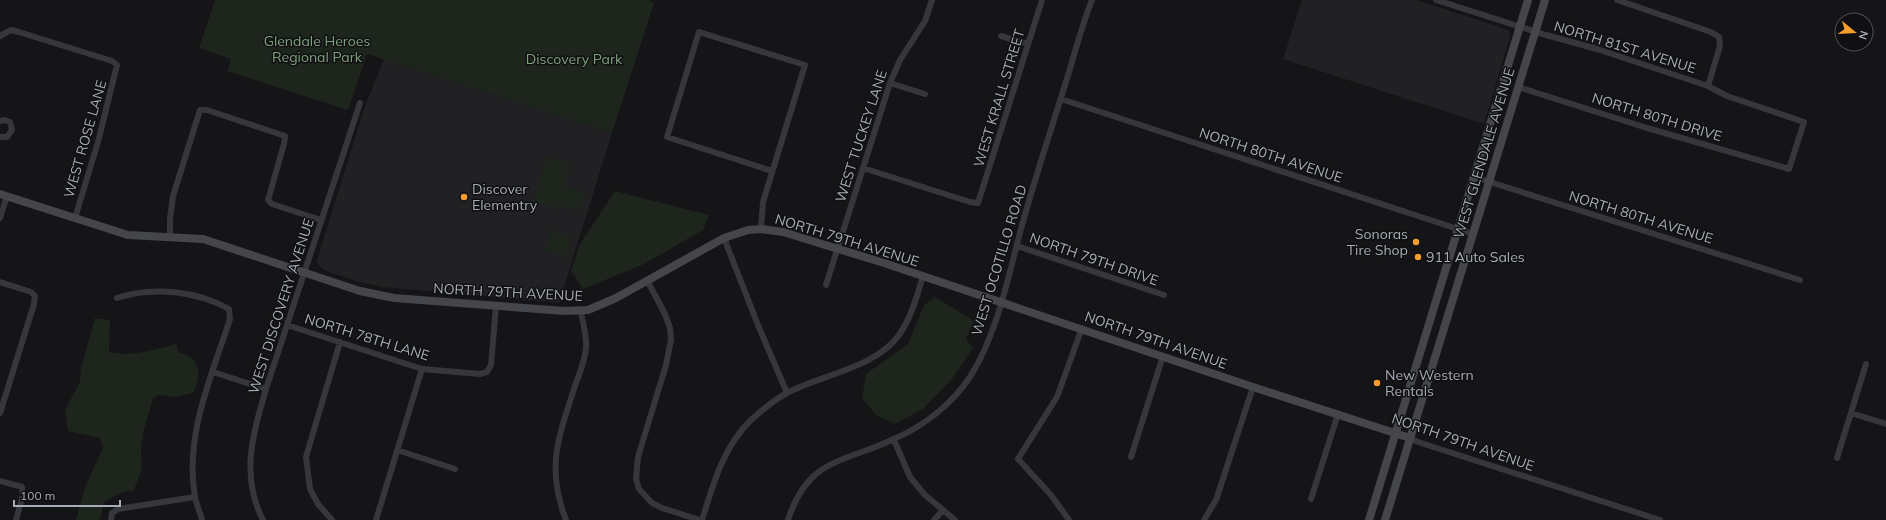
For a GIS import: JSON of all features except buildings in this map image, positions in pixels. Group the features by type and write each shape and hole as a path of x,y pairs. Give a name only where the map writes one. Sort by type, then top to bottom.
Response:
{"street":[{"name":"WEST TUCKEY LANE","path":"826,285 890,83 900,60 925,21 932,0"},
{"name":"WEST KRALL STREET","path":"863,168 970,202 978,203 1042,0"},
{"name":"WEST OCOTILLO ROAD","path":"894,440 931,418 957,393 978,362 987,343 1001,302 1061,98 1092,0"},
{"name":"NORTH 81ST AVENUE","path":"1436,0 1535,32 1598,49 1708,86 1727,96 1804,122 1789,170"},
{"name":"WEST GLENDALE AVENUE","path":"1369,520 1528,0"},
{"name":"WEST GLENDALE AVENUE","path":"1385,520 1545,0"},
{"path":"1617,0 1711,32 1718,37 1720,46 1708,86"},
{"name":"WEST ROSE LANE","path":"0,36 11,30 112,61 118,65 98,142 74,218"},
{"path":"761,229 761,210 805,65 699,32 667,137 772,171"},
{"path":"1001,36 1028,44"},
{"path":"890,83 925,94"},
{"name":"NORTH 80TH DRIVE","path":"1518,87 1640,126 1789,170"},
{"name":"NORTH 80TH AVENUE","path":"1061,98 1473,234"},
{"name":"WEST DISCOVERY AVENUE","path":"263,520 252,489 250,458 254,431 266,389 360,103"},
{"path":"170,237 170,219 173,196 200,110 207,110 285,136 268,200 272,204 321,220"},
{"path":"0,121 4,120 10,122 12,130 7,137 0,137"},
{"name":"NORTH 80TH AVENUE","path":"1474,177 1800,280"},
{"path":"0,218 4,195"},
{"name":"NORTH 79TH AVENUE","path":"4,195 134,236 196,238 213,242 375,295 394,298 581,312 616,298 724,238 748,230 761,229 783,232 838,248 1082,328 1253,387 1396,433 1423,444 1660,520"},
{"path":"724,238 758,326 787,393"},
{"name":"NORTH 79TH DRIVE","path":"1017,246 1164,295"},
{"path":"647,280 665,314 670,328 671,340 666,365 638,457 636,474 639,489 652,503 662,508 701,520 721,466 738,437 750,421 766,407 787,393 863,362 889,347 899,335 907,320 923,276"},
{"path":"0,282 31,292 35,296 34,304 0,413"},
{"path":"117,298 133,292 174,292 207,300 229,310 230,319 200,414 195,440 193,469 195,497 202,520"},
{"name":"NORTH 78TH LANE","path":"287,325 422,369 480,374 488,372 491,365 496,306"},
{"path":"566,520 558,496 554,476 555,460 565,416 585,356 586,337 581,312"},
{"path":"1069,520 1051,495 1018,459 1057,397 1082,328"},
{"path":"332,520 318,504 310,489 306,457 340,342"},
{"path":"1131,457 1163,356"},
{"path":"1837,458 1866,364"},
{"path":"376,520 422,369"},
{"path":"213,372 266,389"},
{"path":"1204,520 1216,500 1253,387"},
{"path":"1851,413 1886,424"},
{"path":"1311,499 1338,414"},
{"path":"788,520 794,502 803,487 822,468 894,440 910,477 925,495 955,520"},
{"path":"397,450 455,469"},
{"path":"0,481 17,484 22,487 23,495 16,520"},
{"path":"111,520 112,513 118,509 195,497"},
{"path":"934,520 943,510"}],"shaded area":[{"path":"1302,0 1417,0 1508,30 1510,37 1484,124 1283,59"},
{"name":"Discover Elementry","path":"384,59 612,133 559,303 383,287 363,283 326,271 318,265 317,260 365,106"}],"green space":[{"name":"Discovery Park","path":"215,0 648,0 654,3 612,133 367,54 348,110 227,71 231,59 199,48"},
{"path":"547,156 571,163 564,186 586,193 581,211 558,205 557,209 533,202"},
{"path":"615,191 709,215 703,230 644,264 583,289 571,271 580,244"},
{"path":"551,230 572,237 566,257 545,250"},
{"path":"935,297 974,321 966,339 973,348 952,379 923,409 895,424 876,415 862,398 866,374 908,344 924,305"},
{"path":"95,318 110,320 109,352 126,354 135,353 176,344 179,352 190,357 196,363 198,367 198,376 193,393 174,397 160,395 153,398 143,433 141,451 142,468 134,490 123,492 104,502 100,520 76,520 85,487 103,448 100,438 68,431 65,410 80,382 81,368"}],"place":[{"name":"Discover Elementry","path":"464,197"},
{"name":"Sonoras Tire Shop","path":"1416,242"},
{"name":"911 Auto Sales","path":"1418,257"},
{"name":"New Western Rentals","path":"1377,383"}],"park label":[{"name":"Glendale Heroes Regional Park","path":"317,50"}]}
